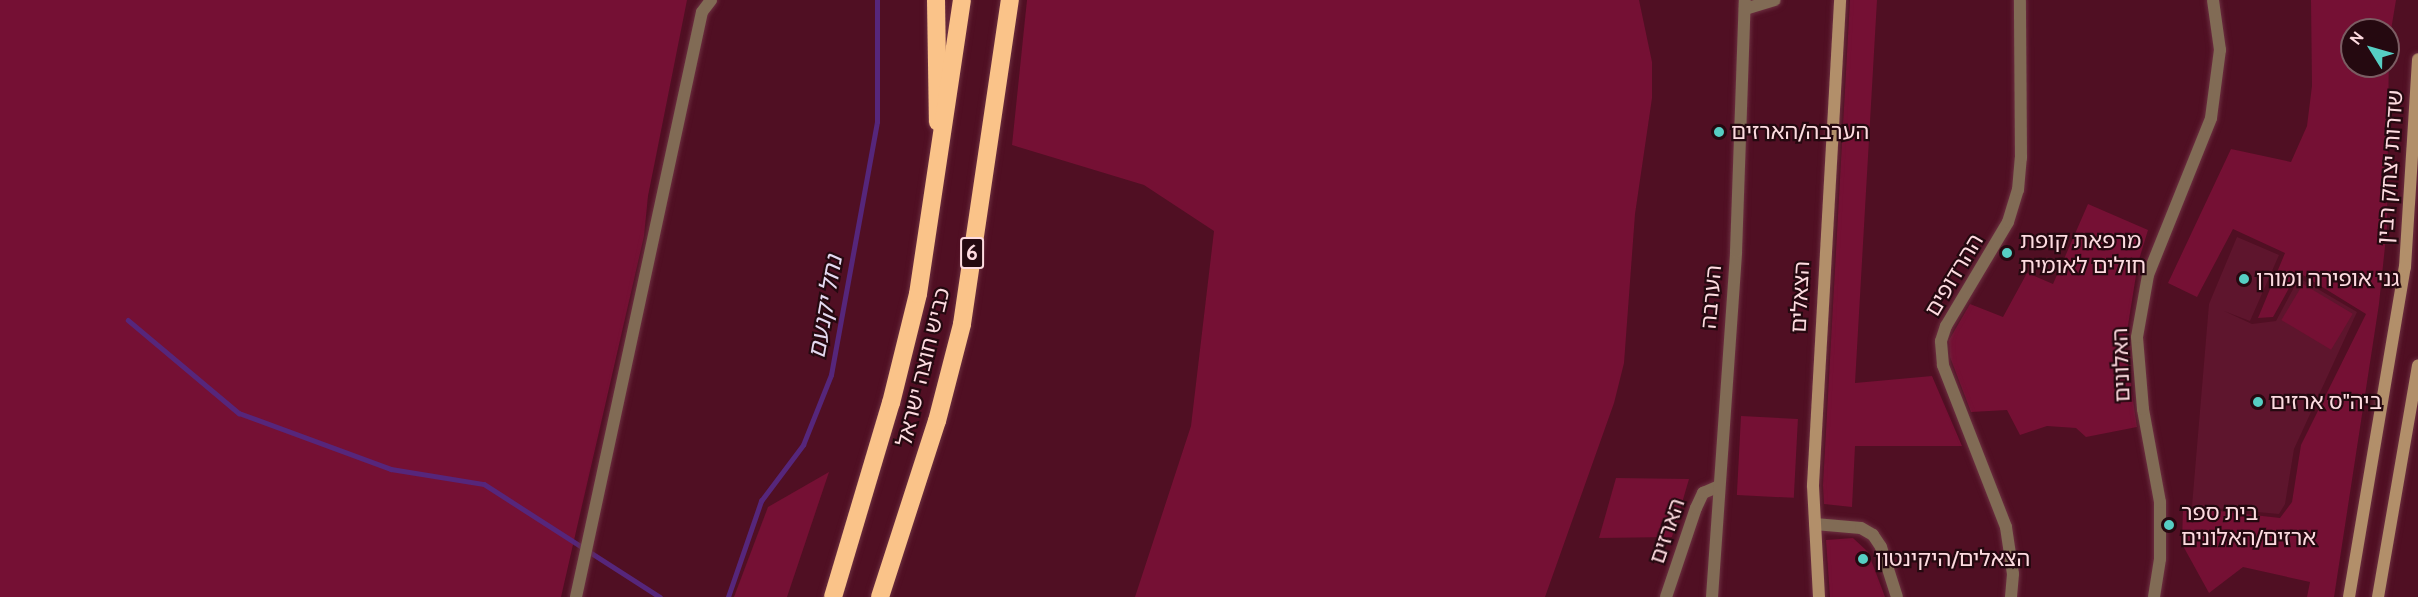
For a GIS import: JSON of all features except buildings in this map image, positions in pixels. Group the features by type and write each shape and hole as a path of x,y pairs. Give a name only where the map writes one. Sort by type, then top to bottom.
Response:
{"highway":[{"path":"936,0 939,175"},
{"name":"כביש חוצה ישראל","path":"833,597 913,315 939,175 963,0"},
{"name":"כביש חוצה ישראל","path":"880,597 923,467 962,324 1010,0"}],"main road":[{"name":"הצאלים","path":"1819,597 1813,485 1820,310 1840,0"},
{"name":"שדרות יצחק רבין","path":"2349,597 2405,267 2418,59"},
{"path":"2378,597 2418,365"}],"street":[{"path":"576,597 702,12 711,0"},
{"path":"1745,4 1775,0"},
{"name":"ההרדופים","path":"2011,597 2013,574 2006,527 1943,365 1941,341 2008,222 2018,190 2021,158 2020,0"},
{"name":"האלונים","path":"2154,597 2160,560 2160,502 2143,409 2137,337 2148,276 2211,118 2220,50 2213,0"},
{"name":"הערבה","path":"1712,597 1717,488 1736,252 1745,4"},
{"name":"הארזים","path":"1666,597 1703,493 1717,488"},
{"path":"1815,524 1861,528 1873,535 1881,547 1897,597"}],"shaded area":[{"path":"0,0 687,0 648,196 644,236 561,597 0,597"},
{"path":"1027,0 1639,0 1652,62 1652,98 1635,214 1624,363 1614,403 1545,597 1135,597 1191,426 1214,231 1144,185 1012,145"},
{"path":"1850,0 1877,0 1855,383 1932,376 1962,446 1855,446 1852,507 1824,504 1823,485"},
{"path":"2311,0 2396,0 2393,18 2340,18 2340,78 2389,78 2387,227 2379,304 2334,597 2307,597 2310,582 2243,567 2209,593 2182,544 2183,507 2280,518 2292,502 2301,445 2366,314 2298,272 2273,317 2258,318 2285,253 2233,229 2197,297 2168,283 2231,149 2291,162 2307,126 2312,86"},
{"path":"2088,204 2148,230 2138,263 2125,344 2137,427 2086,437 2076,428 2047,426 2020,435 2007,410 1971,412 1950,357 1949,340 1970,304 2003,317 2027,273 2053,284"},
{"name":"ביה\"ס ארזים","path":"2237,237 2279,255 2250,321 2224,311 2252,324 2276,321 2299,278 2357,312 2294,449 2285,504 2279,514 2192,506 2209,304"},
{"path":"2303,284 2353,314 2331,350 2281,320"},
{"path":"1741,416 1798,419 1794,498 1737,495"},
{"path":"829,472 787,597 734,597 768,507"},
{"path":"1616,478 1689,479 1672,537 1599,538"},
{"path":"1853,538 1868,552 1885,597 1830,597 1826,540"}],"waterway":[{"name":"נחל יקנעם","path":"728,597 761,501 803,445 831,375 877,122 877,0"},
{"path":"128,320 239,413 391,469 484,484 660,597"}],"place":[{"name":"הערבה/הארזים","path":"1719,132"},
{"name":"מרפאת קופת חולים לאומית","path":"2007,253"},
{"name":"גני אופירה ומורן","path":"2244,279"},
{"name":"ביה\"ס ארזים","path":"2258,402"},
{"name":"בית ספר ארזים/האלונים","path":"2169,525"},
{"name":"הצאלים/היקינטון","path":"1863,559"}]}
